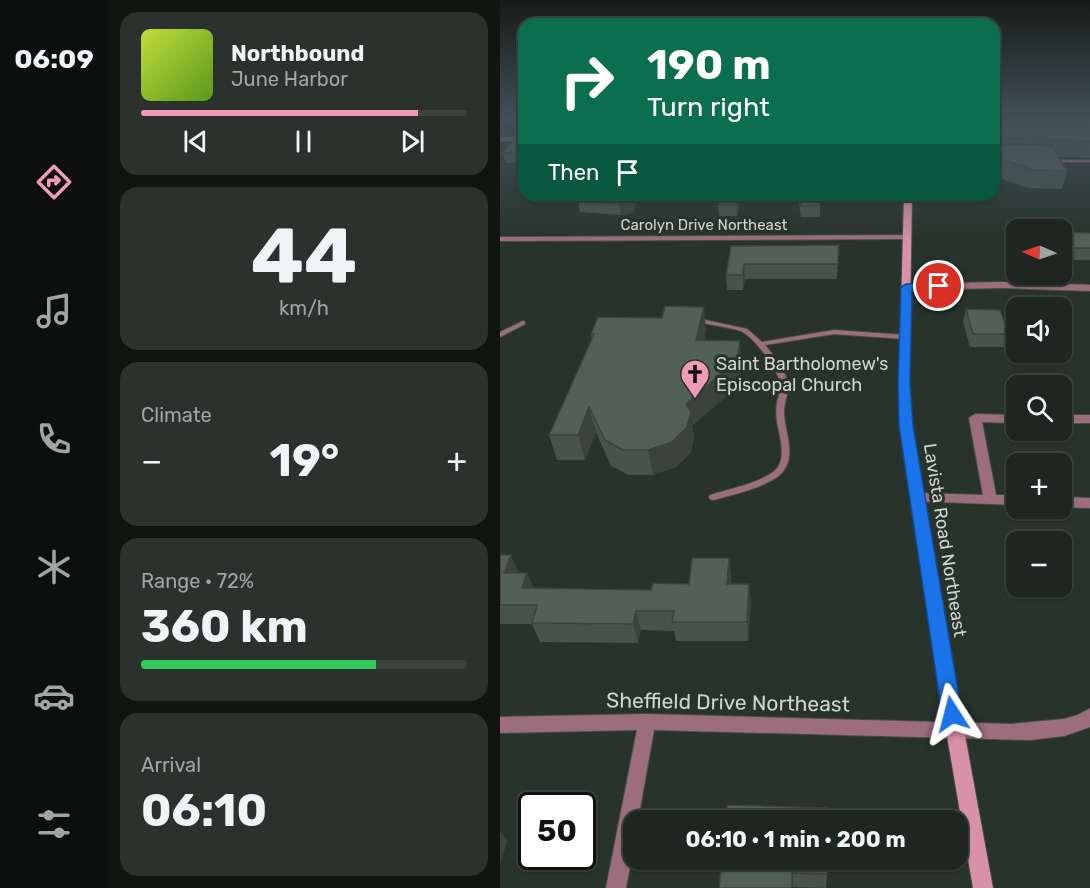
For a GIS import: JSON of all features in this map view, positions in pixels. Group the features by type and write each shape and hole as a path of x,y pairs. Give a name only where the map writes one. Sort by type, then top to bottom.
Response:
{"main road":[{"name":"Lavista Road Northeast","path":"908,201 906,426 983,888"}],"street":[{"name":"Carolyn Drive Northeast","path":"500,239 907,237"},
{"path":"906,287 1001,285 1091,288"},
{"path":"990,499 975,418 1006,419"},
{"path":"1072,419 1091,419"},
{"path":"917,498 1006,500"},
{"path":"1072,502 1091,503"},
{"name":"Sheffield Drive Northeast","path":"500,725 647,722 1011,732 1042,730 1083,722 1091,716"},
{"path":"616,888 647,722"}],"lane":[{"path":"1042,160 1091,161"},
{"path":"1077,161 1080,169"},
{"path":"682,318 745,330 760,344 780,370 785,386 780,404 780,420 786,456 780,471 760,482 713,497"},
{"path":"500,335 523,323"},
{"path":"760,344 834,332 905,337"}],"building":[{"path":"1003,159 1060,159 1067,171 1032,170"},
{"path":"578,201 631,201 619,204"},
{"path":"719,201 737,201 736,205 718,205"},
{"path":"800,201 819,201 820,205 801,206"},
{"path":"1072,232 1091,233 1091,248 1072,248"},
{"path":"839,245 838,264 744,264 743,275 726,275 731,246"},
{"name":"Saint Bartholomew's Episcopal Church","path":"665,306 704,307 696,340 740,341 737,360 686,404 691,412 687,427 672,442 648,450 623,450 605,440 589,407 578,435 549,435 594,334 591,334 598,317 662,318"},
{"path":"966,309 1000,310 1006,326 1006,334 973,334"},
{"path":"500,555 511,555 504,573 527,573 522,588 651,590 653,583 689,584 692,558 729,558 727,584 749,584 747,622 672,622 674,611 636,611 633,624 532,623 537,605 500,605"},
{"path":"727,805 827,808 827,810 727,810"},
{"path":"721,870 827,870 827,874 792,873 792,888 719,888"}],"place":[{"name":"Saint Bartholomew's Episcopal Church","path":"695,400"}],"route":[{"path":"939,286 906,287 904,383 906,426 952,714"}]}
